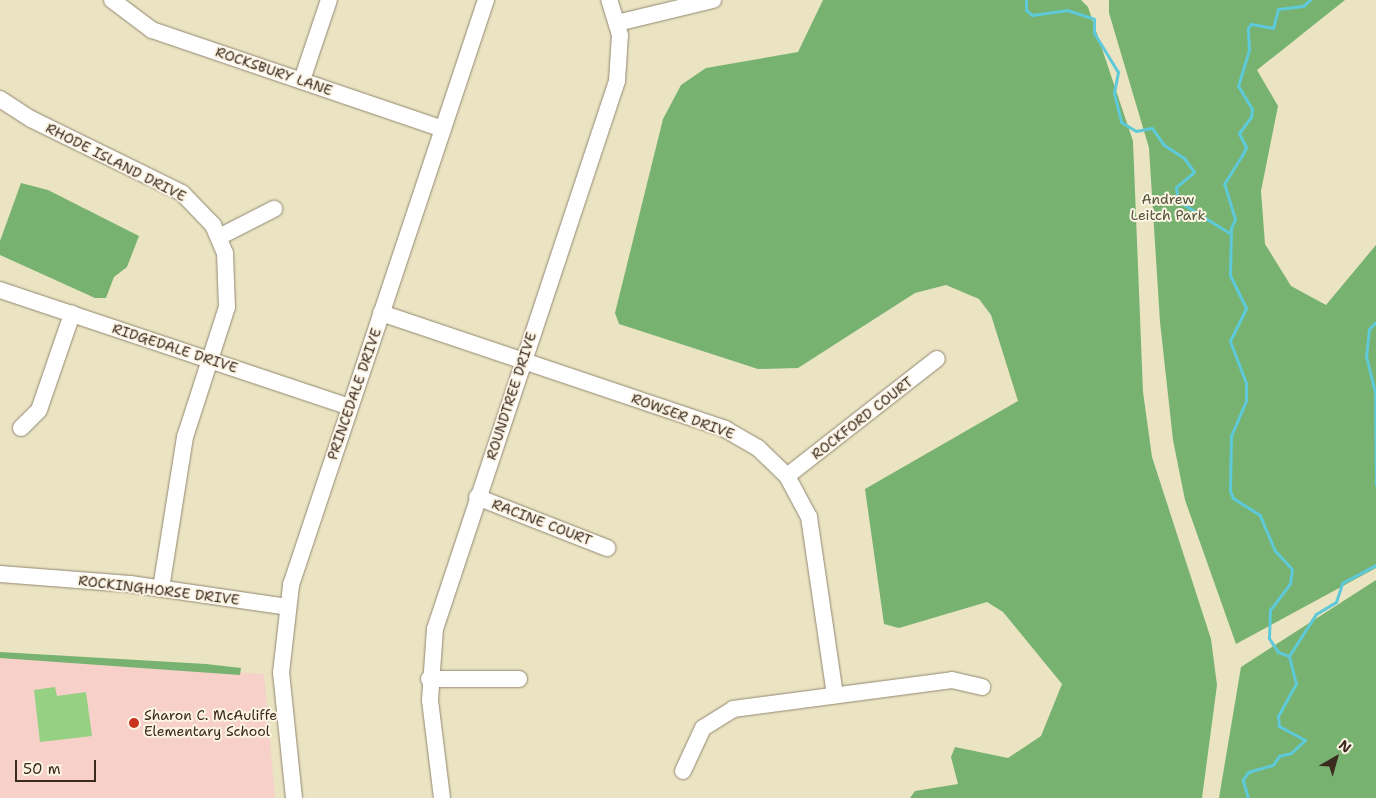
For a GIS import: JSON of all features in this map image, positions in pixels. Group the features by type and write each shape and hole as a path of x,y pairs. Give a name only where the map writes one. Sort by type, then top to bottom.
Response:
{"street":[{"name":"ROCKSBURY LANE","path":"112,0 152,30 443,129"},
{"path":"302,80 329,0"},
{"name":"PRINCEDALE DRIVE","path":"294,798 282,690 287,607 349,407 486,0"},
{"name":"ROUNDTREE DRIVE","path":"442,798 429,679 438,620 522,361 617,81 617,23 609,0"},
{"path":"617,23 713,0"},
{"name":"RHODE ISLAND DRIVE","path":"0,99 31,119 182,193 204,212 219,237 229,289 210,360 185,437 161,588"},
{"path":"219,237 274,210"},
{"name":"RIDGEDALE DRIVE","path":"0,290 349,407"},
{"name":"ROWSER DRIVE","path":"381,313 724,429 758,448 787,476 812,527 835,695"},
{"path":"21,428 39,410 72,314"},
{"name":"ROCKFORD COURT","path":"787,476 937,359"},
{"name":"RACINE COURT","path":"477,497 607,548"},
{"name":"ROCKINGHORSE DRIVE","path":"0,574 161,588 287,607"},
{"path":"429,679 519,679"},
{"path":"683,771 699,734 724,711 952,680 982,687"}],"shaded area":[{"name":"Sharon C. McAuliffe Elementary School","path":"0,658 264,674 275,798 0,798"}],"green space":[{"path":"823,0 1081,0 1088,7 1133,141 1143,392 1152,457 1211,639 1217,685 1202,798 910,798 915,791 958,784 951,757 955,747 1008,758 1041,736 1062,684 1003,612 987,602 899,628 884,624 865,489 1018,401 991,315 979,299 946,285 915,293 798,368 758,369 619,324 615,313 663,119 681,85 706,68 798,52"},
{"name":"Andrew Leitch Park","path":"1109,0 1345,0 1257,70 1278,106 1261,191 1265,244 1291,286 1326,305 1376,245 1376,568 1236,644 1185,500 1173,440 1160,322 1149,148 1109,13"},
{"path":"21,183 48,190 139,236 127,267 114,277 106,298 95,298 0,255 0,241"},
{"path":"1376,580 1376,798 1219,798 1241,667"},
{"path":"0,652 206,664 241,668 240,675 0,658"},
{"path":"55,687 57,696 86,692 92,736 40,742 34,690"}],"waterway":[{"path":"1026,0 1026,10 1032,15 1067,10 1094,19 1094,33 1118,72 1114,93 1121,122 1136,131 1152,128 1164,145 1184,158 1194,172 1176,187 1178,201 1231,234"},
{"path":"1248,798 1243,780 1248,772 1273,765 1279,756 1291,753 1305,740 1279,726 1278,716 1296,684 1289,656 1278,652 1269,638 1270,610 1290,583 1292,569 1275,551 1260,515 1233,498 1230,491 1231,436 1246,400 1246,383 1230,341 1246,308 1230,275 1231,228 1235,219 1224,184 1246,147 1239,133 1251,117 1252,109 1238,86 1249,50 1248,28 1251,24 1273,28 1278,9 1303,6 1310,0"},
{"path":"1376,322 1369,329 1366,356 1375,392 1376,485"},
{"path":"1289,656 1316,614 1336,602 1342,583 1376,565"}],"place":[{"name":"Sharon C. McAuliffe Elementary School","path":"134,723"}]}
